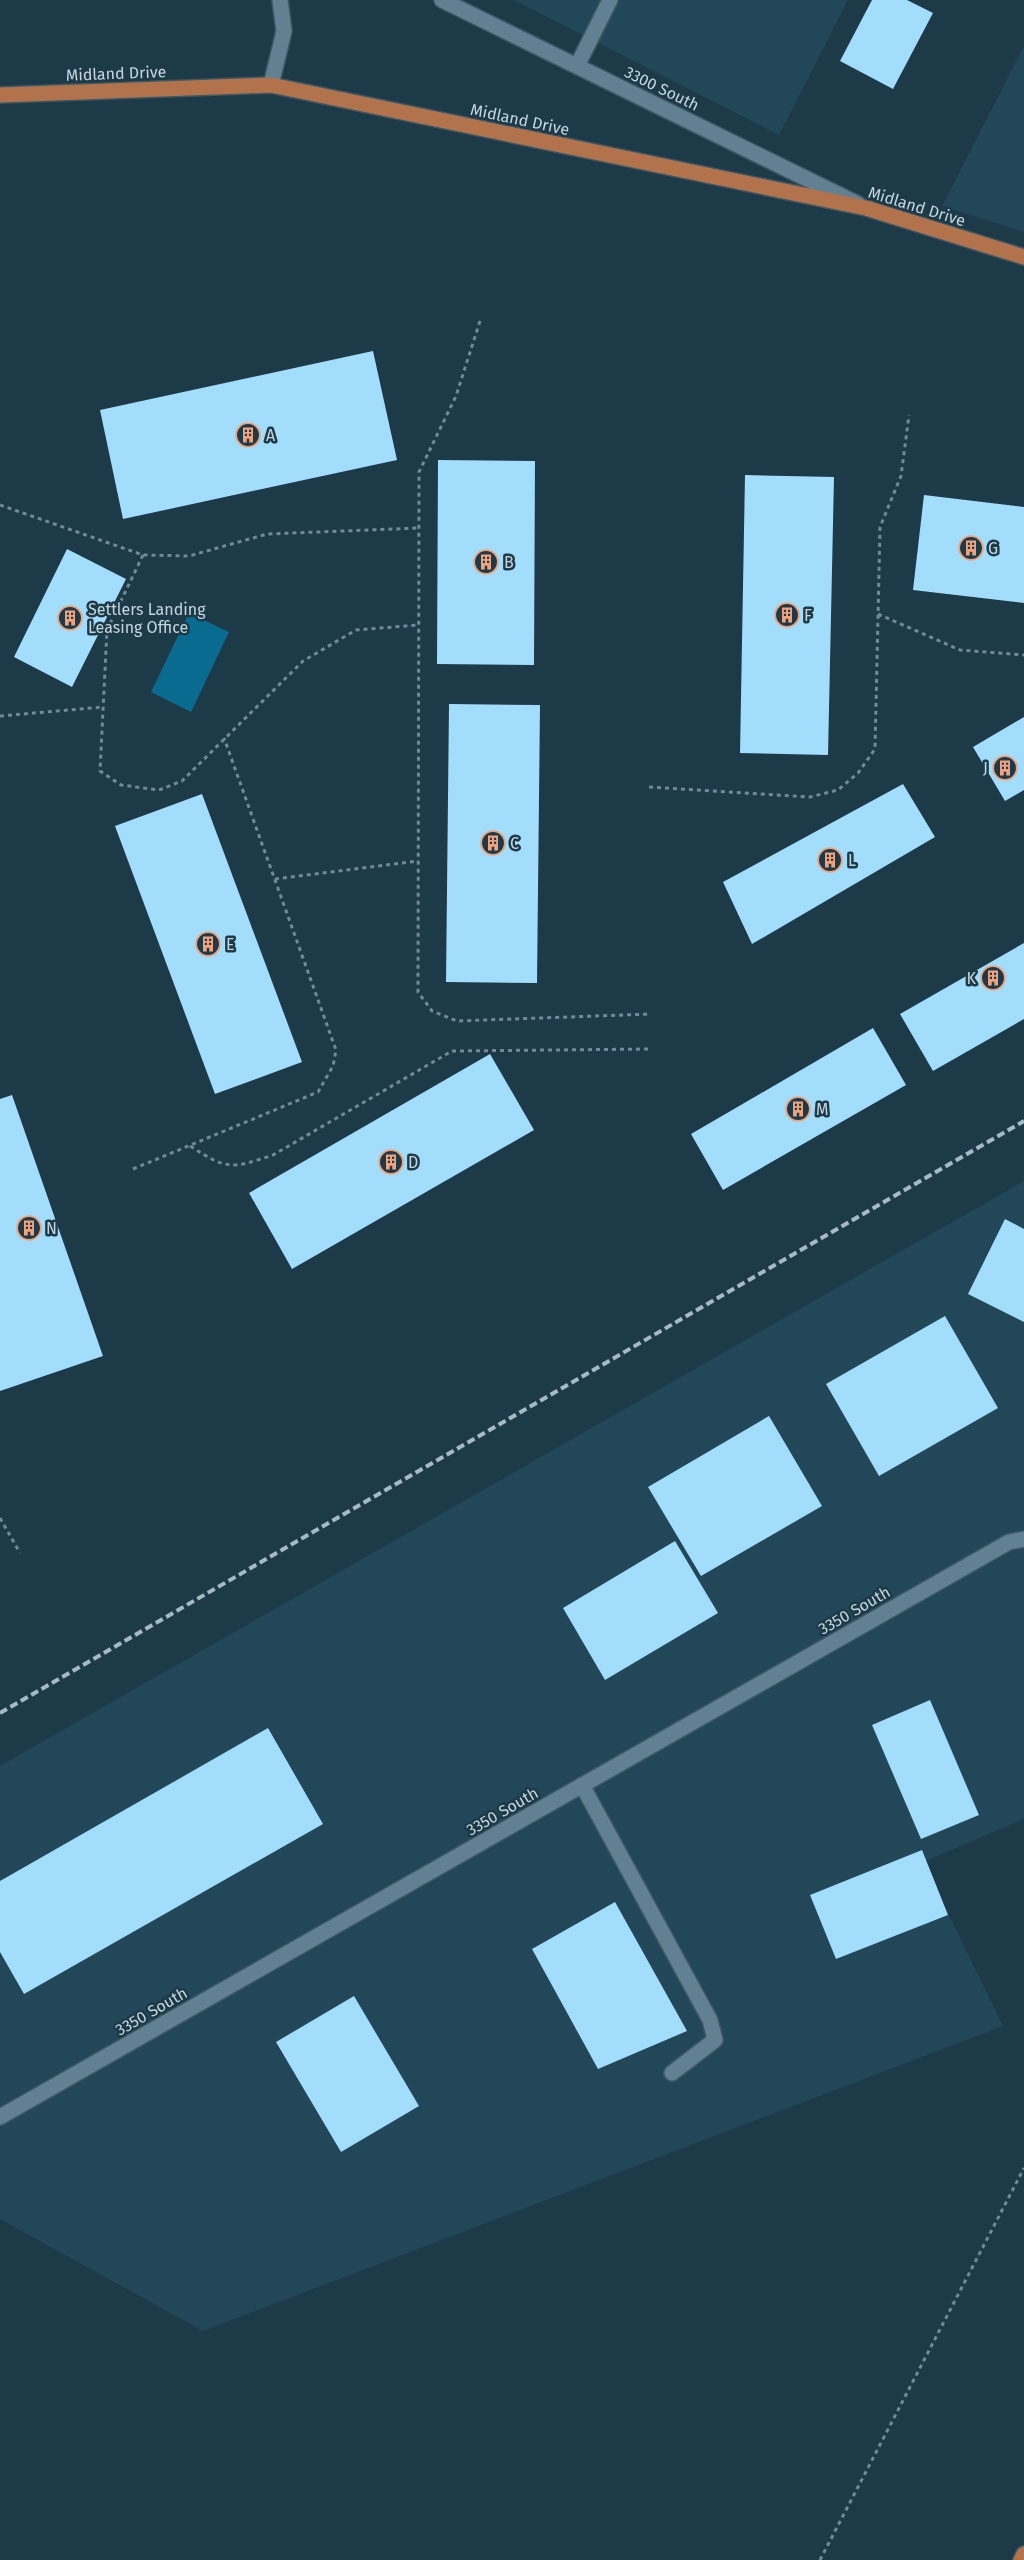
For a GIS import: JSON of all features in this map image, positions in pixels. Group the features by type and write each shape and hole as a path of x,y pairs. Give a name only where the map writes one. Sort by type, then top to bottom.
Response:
{"main road":[{"name":"Midland Drive","path":"0,95 271,85 866,208 1024,257"},
{"path":"1021,2560 1024,2554"}],"street":[{"path":"271,85 284,31 280,0"},
{"name":"3300 South","path":"442,0 866,208"},
{"path":"577,66 610,0"},
{"name":"3350 South","path":"0,2117 1009,1542 1024,1539"},
{"path":"582,1785 710,2020 715,2040 672,2073"}],"path":[{"path":"480,321 456,396 419,472 418,992 432,1011 457,1021 651,1014"},
{"path":"649,787 810,797 838,790 858,773 875,749 880,527 902,476 909,415"},
{"path":"0,505 143,555 189,556 268,534 419,528"},
{"path":"143,555 107,630 100,771 121,785 158,790 182,780 303,661 356,630 418,625"},
{"path":"878,614 960,650 1024,655"},
{"path":"0,716 103,707"},
{"path":"133,1169 318,1092 334,1066 336,1050 224,738"},
{"path":"275,879 418,861"},
{"path":"190,1146 217,1164 242,1166 273,1156 452,1051 652,1049"},
{"path":"0,1518 20,1553"},
{"path":"820,2560 1024,2168"}],"shaded area":[{"path":"514,0 848,0 779,135"},
{"path":"1024,46 1024,232 942,206"},
{"path":"1024,1181 1024,1819 923,1862 1003,2026 203,2331 0,2219 0,1766"}],"water":[{"path":"189,613 229,632 191,712 151,692"}],"building":[{"path":"872,0 907,0 933,13 893,89 840,61"},
{"name":"A","path":"373,351 397,460 123,519 100,410"},
{"name":"B","path":"438,460 535,461 534,665 437,664"},
{"name":"F","path":"745,475 834,477 828,755 740,753"},
{"name":"G","path":"924,495 1024,507 1024,603 913,590"},
{"name":"Settlers Landing Leasing Office","path":"67,549 126,579 72,687 14,657"},
{"name":"C","path":"449,704 540,705 537,983 446,982"},
{"name":"J","path":"1024,717 1024,790 1005,801 973,747"},
{"name":"L","path":"903,784 935,837 752,944 723,882"},
{"name":"E","path":"202,794 302,1062 215,1094 115,826"},
{"name":"K","path":"1024,943 1024,1019 933,1071 900,1014"},
{"name":"M","path":"873,1028 906,1085 723,1190 691,1134"},
{"name":"D","path":"490,1054 534,1130 292,1269 249,1193"},
{"name":"N","path":"12,1095 103,1356 0,1391 0,1099"},
{"path":"1005,1219 1024,1229 1024,1322 968,1294"},
{"path":"945,1316 998,1408 879,1476 826,1384"},
{"path":"769,1416 822,1506 701,1576 648,1487"},
{"path":"675,1541 718,1613 605,1680 563,1608"},
{"path":"930,1700 979,1815 921,1839 872,1725"},
{"path":"268,1728 323,1824 24,1994 0,1952 0,1881"},
{"path":"922,1850 948,1915 836,1959 810,1895"},
{"path":"615,1902 687,2031 598,2069 532,1949"},
{"path":"354,1996 419,2106 341,2152 276,2042"}],"railway":[{"path":"0,1713 1024,1121"}],"place":[{"name":"A","path":"248,435"},
{"name":"G","path":"971,548"},
{"name":"B","path":"486,562"},
{"name":"F","path":"787,615"},
{"name":"Settlers Landing Leasing Office","path":"70,618"},
{"name":"J","path":"1005,768"},
{"name":"C","path":"493,843"},
{"name":"L","path":"830,860"},
{"name":"E","path":"208,944"},
{"name":"K","path":"993,978"},
{"name":"M","path":"798,1109"},
{"name":"D","path":"391,1162"},
{"name":"N","path":"29,1228"}]}
